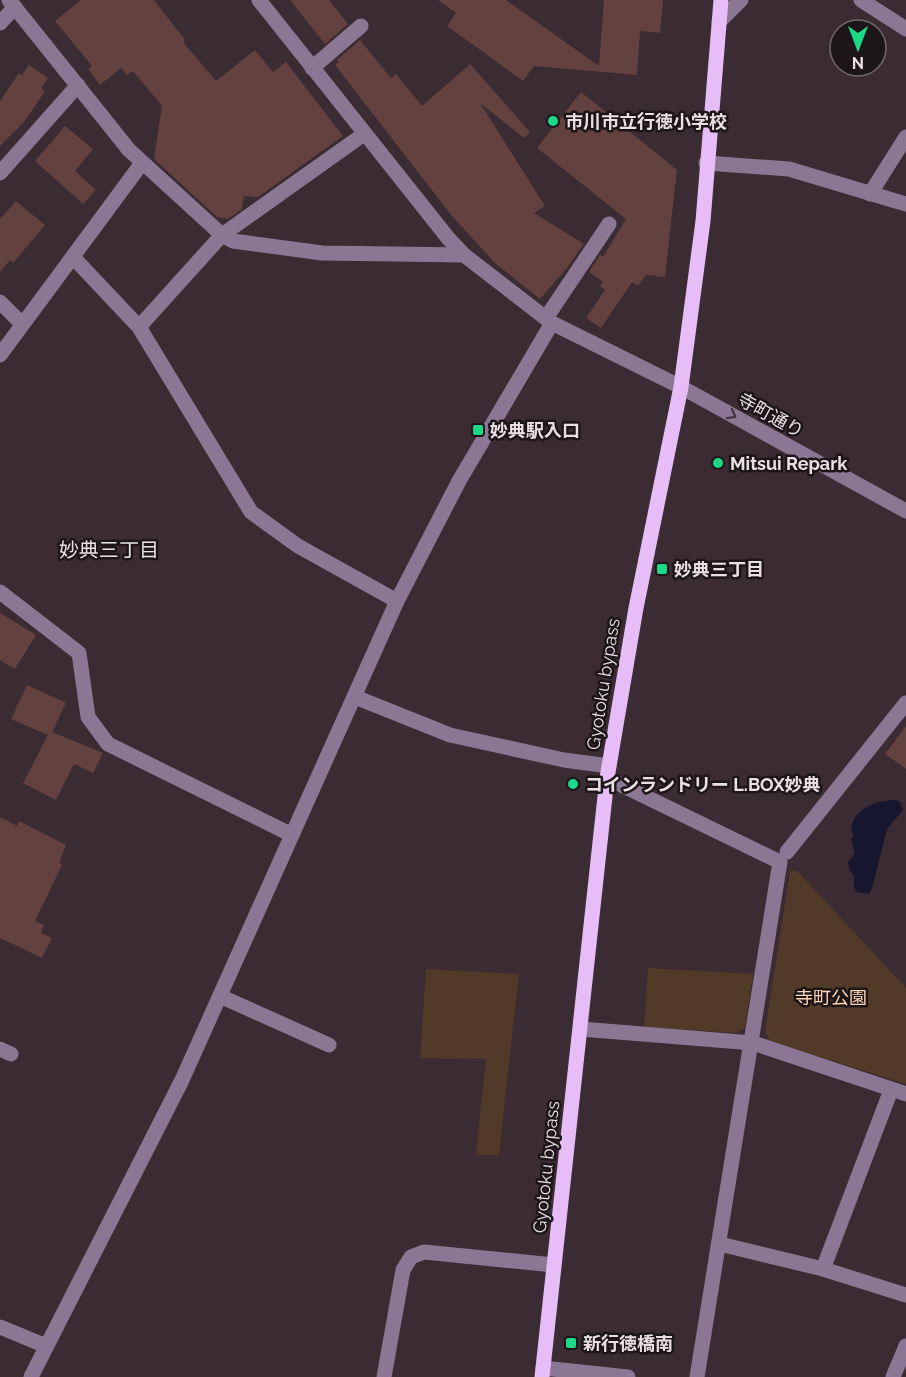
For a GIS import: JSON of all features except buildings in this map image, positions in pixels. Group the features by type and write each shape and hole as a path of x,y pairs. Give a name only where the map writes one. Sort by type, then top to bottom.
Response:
{"main road":[{"name":"Gyotoku bypass","path":"542,1372 608,772 636,608 681,387 703,221 721,0"}],"street":[{"name":"寺町通り","path":"259,0 364,134 464,255 549,320 681,387 906,511"},
{"path":"719,22 741,0"},
{"path":"861,0 906,29"},
{"path":"0,23 12,4 129,150 222,235 246,244 322,254 464,255"},
{"path":"312,68 361,26"},
{"path":"0,173 78,85"},
{"path":"139,327 222,235 364,134"},
{"path":"870,194 906,137"},
{"path":"0,355 142,163"},
{"path":"706,163 789,169 906,204"},
{"path":"35,1376 46,1346 159,1127 222,997 397,601 459,481 549,320 609,224"},
{"path":"73,257 139,327 251,512 298,546 397,601"},
{"path":"0,302 22,324"},
{"path":"0,592 79,653 88,717 108,744 292,835"},
{"path":"355,697 450,735 608,772 780,862 753,1043 697,1377"},
{"path":"787,852 906,703"},
{"path":"222,997 329,1045"},
{"path":"581,1029 753,1043 899,1092 823,1269"},
{"path":"720,1244 823,1269 906,1295"},
{"path":"384,1377 403,1270 411,1257 424,1252 555,1265"},
{"path":"0,1327 46,1346"},
{"path":"893,1377 906,1346"},
{"path":"542,1372 628,1377"}],"green space":[{"name":"寺町公園","path":"790,871 797,871 906,988 906,1084 770,1041 765,1031"},
{"path":"648,968 753,974 745,1027 737,1033 644,1027"},
{"path":"426,969 519,974 499,1155 476,1155 486,1059 420,1058"}],"shaded area":[{"path":"896,800 900,802 903,810 887,829 872,888 869,894 857,892 854,888 854,875 850,871 848,862 855,853 851,839 854,835 851,830 853,822 856,816 867,807"}],"place":[{"name":"市川市立行徳小学校","path":"553,121"},
{"name":"妙典駅入口","path":"478,430"},
{"name":"Mitsui Repark","path":"718,463"},
{"name":"妙典三丁目","path":"662,569"},
{"name":"コインランドリー L.BOX妙典","path":"573,784"},
{"name":"新行徳橋南","path":"571,1343"}],"district":[{"name":"妙典三丁目","path":"109,550"}]}
